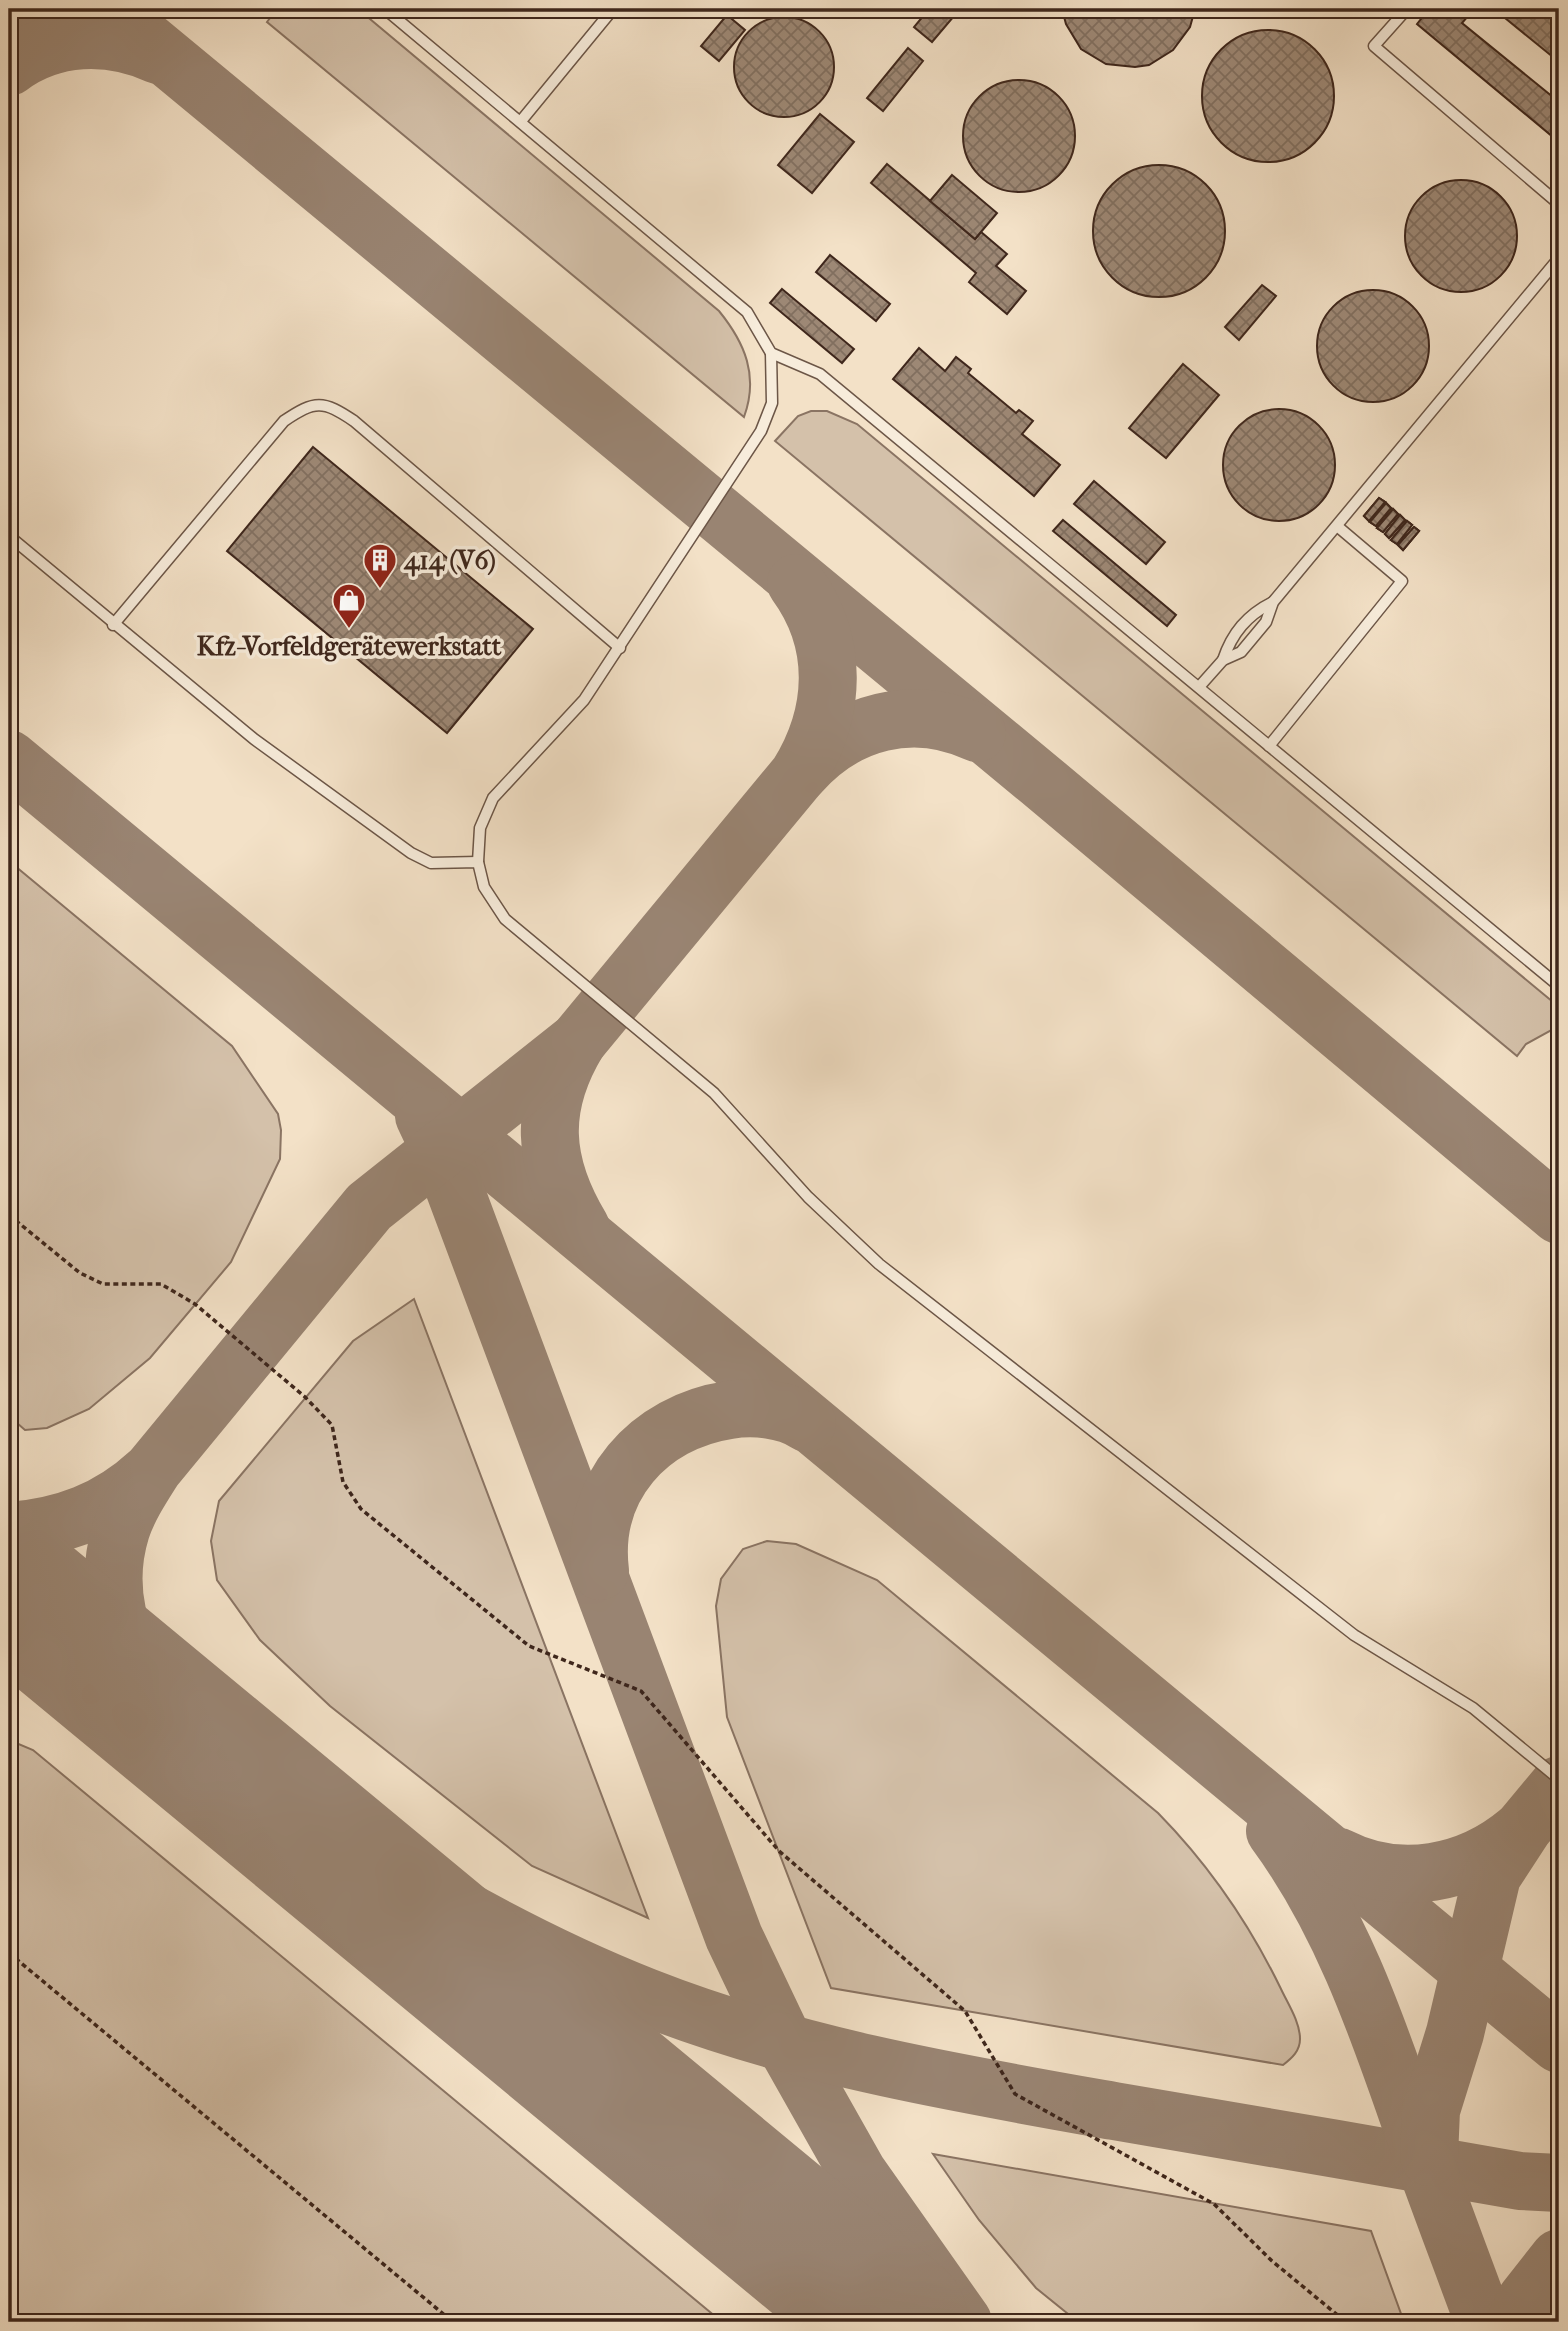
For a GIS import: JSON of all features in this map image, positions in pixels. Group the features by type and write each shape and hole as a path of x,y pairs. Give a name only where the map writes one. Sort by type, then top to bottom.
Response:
{"lane":[{"path":"385,9 747,312 771,353 774,388 767,419 620,648 565,722 494,798 480,828 478,862 491,900 505,919 713,1093 808,1197 879,1264 1354,1635 1473,1708 1559,1779"},
{"path":"521,121 613,9"},
{"path":"1406,9 1374,46 1559,204"},
{"path":"1223,660 1241,652 1266,622 1273,602 1559,258"},
{"path":"771,353 820,374 1559,986"},
{"path":"113,625 284,421 305,407 320,404 333,407 354,421 620,648"},
{"path":"1269,746 1402,581 1337,526"},
{"path":"9,536 113,625 254,739 411,853 431,863 478,862"},
{"path":"1199,687 1223,660 1229,642 1253,612 1273,602"}],"path":[{"path":"9,1215 80,1273 103,1284 161,1283 195,1304 305,1397 332,1425 342,1482 360,1508 529,1646 642,1691 779,1852 965,2011 1015,2094 1214,2204 1272,2261 1346,2322"},
{"path":"9,1953 453,2322"}],"shaded area":[{"path":"266,9 358,9 719,311 736,335 747,361 750,388 744,417 267,22 273,14"},
{"path":"811,411 827,411 857,424 1559,1007 1559,1026 1526,1044 1517,1056 775,441 798,416"},
{"path":"9,861 232,1046 278,1114 281,1130 280,1159 231,1262 150,1358 89,1409 47,1428 25,1430 9,1416"},
{"path":"414,1299 648,1918 532,1866 330,1706 260,1640 217,1580 211,1541 219,1501 353,1341"},
{"path":"767,1541 796,1544 877,1580 1158,1813 1211,1874 1269,1965 1298,2026 1300,2043 1292,2057 1283,2065 831,1988 727,1717 716,1606 721,1579 743,1549"},
{"path":"9,1740 33,1750 722,2322 9,2322"},
{"path":"933,2154 1371,2231 1404,2322 1078,2322 1036,2288 979,2220"}],"building":[{"path":"929,9 960,9 932,42 914,27"},
{"path":"1062,9 1195,9 1190,27 1173,50 1149,65 1135,67 1106,64 1081,49 1066,24"},
{"path":"1429,9 1474,9 1462,23 1559,102 1559,142 1417,24"},
{"path":"1494,9 1559,9 1559,62"},
{"path":"727,15 745,30 719,61 701,46"},
{"path":"784,17 803,21 819,32 830,48 834,67 830,86 819,102 803,113 784,117 765,113 749,102 738,86 734,67 738,48 749,32 765,21"},
{"path":"1268,30 1293,35 1315,49 1329,71 1334,96 1329,121 1315,143 1293,157 1268,162 1243,157 1221,143 1207,121 1202,96 1207,71 1221,49 1243,35"},
{"path":"908,48 923,61 883,111 867,98"},
{"path":"1019,80 1041,84 1059,96 1071,114 1075,136 1071,158 1059,176 1041,188 1019,192 997,188 979,176 967,158 963,136 967,114 979,96 997,84"},
{"path":"820,114 854,142 812,193 778,165"},
{"path":"887,164 975,239 981,232 1007,254 996,266 1026,291 1007,314 969,282 976,273 871,183"},
{"path":"1159,165 1184,170 1206,184 1220,206 1225,231 1220,256 1206,278 1184,292 1159,297 1134,292 1112,278 1098,256 1093,231 1098,206 1112,184 1134,170"},
{"path":"952,175 997,213 975,239 930,201"},
{"path":"1461,180 1483,184 1501,196 1513,214 1517,236 1513,258 1501,276 1483,288 1461,292 1439,288 1421,276 1409,258 1405,236 1409,214 1421,196 1439,184"},
{"path":"830,255 890,304 876,321 816,272"},
{"path":"1262,285 1276,296 1239,340 1225,327"},
{"path":"782,289 854,349 842,363 770,303"},
{"path":"1373,290 1395,294 1413,306 1425,324 1429,346 1425,368 1413,386 1395,398 1373,402 1351,398 1333,386 1321,368 1317,346 1321,324 1333,306 1351,294"},
{"path":"919,348 945,371 956,357 971,369 968,373 1016,413 1019,410 1033,421 1022,434 1060,465 1034,496 893,379"},
{"path":"1183,364 1219,395 1166,458 1129,428"},
{"path":"1279,409 1301,413 1319,425 1331,443 1335,465 1331,487 1319,505 1301,517 1279,521 1257,517 1239,505 1227,487 1223,465 1227,443 1239,425 1257,413"},
{"name":"414 (V6)","path":"313,447 533,629 447,733 227,551"},
{"path":"1094,481 1165,542 1146,564 1074,504"},
{"path":"1379,498 1385,502 1369,521 1364,516"},
{"path":"1379,498 1385,502 1369,521 1364,516"},
{"path":"1379,498 1385,502 1369,521 1364,516"},
{"path":"1386,503 1391,508 1376,526 1370,522"},
{"path":"1386,503 1391,508 1376,526 1370,522"},
{"path":"1386,503 1391,508 1376,526 1370,522"},
{"path":"1393,509 1398,514 1383,532 1377,528"},
{"path":"1393,509 1398,514 1383,532 1377,528"},
{"path":"1393,509 1398,514 1383,532 1377,528"},
{"path":"1400,515 1405,520 1389,538 1385,534"},
{"path":"1400,515 1405,520 1389,538 1385,534"},
{"path":"1400,515 1405,520 1389,538 1385,534"},
{"path":"1063,520 1176,615 1167,626 1053,531"},
{"path":"1407,521 1412,525 1397,544 1391,540"},
{"path":"1407,521 1412,525 1397,544 1391,540"},
{"path":"1407,521 1412,525 1397,544 1391,540"},
{"path":"1414,527 1419,531 1403,550 1398,545"},
{"path":"1414,527 1419,531 1403,550 1398,545"},
{"path":"1414,527 1419,531 1403,550 1398,545"}],"taxiway":[{"path":"9,45 15,9"},
{"path":"108,9 1040,780 1559,1215"},
{"path":"9,67 44,48 82,40 120,43 158,55"},
{"path":"195,1743 157,1697 141,1672 118,1619 114,1561 121,1530 131,1506 154,1468 369,1207 578,1041 798,775 820,728 828,679 820,630 796,583"},
{"path":"800,773 818,755 838,741 882,722 929,719 977,733"},
{"path":"9,759 1559,2044"},
{"path":"578,1041 556,1089 550,1135 558,1181 581,1228"},
{"path":"424,1116 440,1150 734,1937 784,2042 858,2173 963,2322"},
{"path":"600,1571 599,1540 605,1512 615,1486 650,1444 674,1428 700,1417 729,1410 770,1410 789,1414 807,1423"},
{"path":"9,1531 66,1521 101,1507 149,1473"},
{"path":"9,1646 66,1659 115,1682 150,1703"},
{"path":"213,1756 370,1856 478,1918 589,1973 703,2018 818,2052 995,2090 1520,2181 1559,2183"},
{"path":"1429,2157 1431,2110 1455,2033 1492,1876 1524,1827 1559,1785"},
{"path":"1275,1831 1318,1898 1353,1969 1484,2322"},
{"path":"1339,1857 1362,1867 1385,1872 1433,1872 1478,1858 1519,1832"},
{"path":"1516,2322 1526,2300 1559,2258"}],"runway":[{"path":"9,1588 896,2322"}],"place":[{"name":"414 (V6)","path":"380,590"},
{"name":"Kfz-Vorfeldgerätewerkstatt","path":"349,630"}]}
